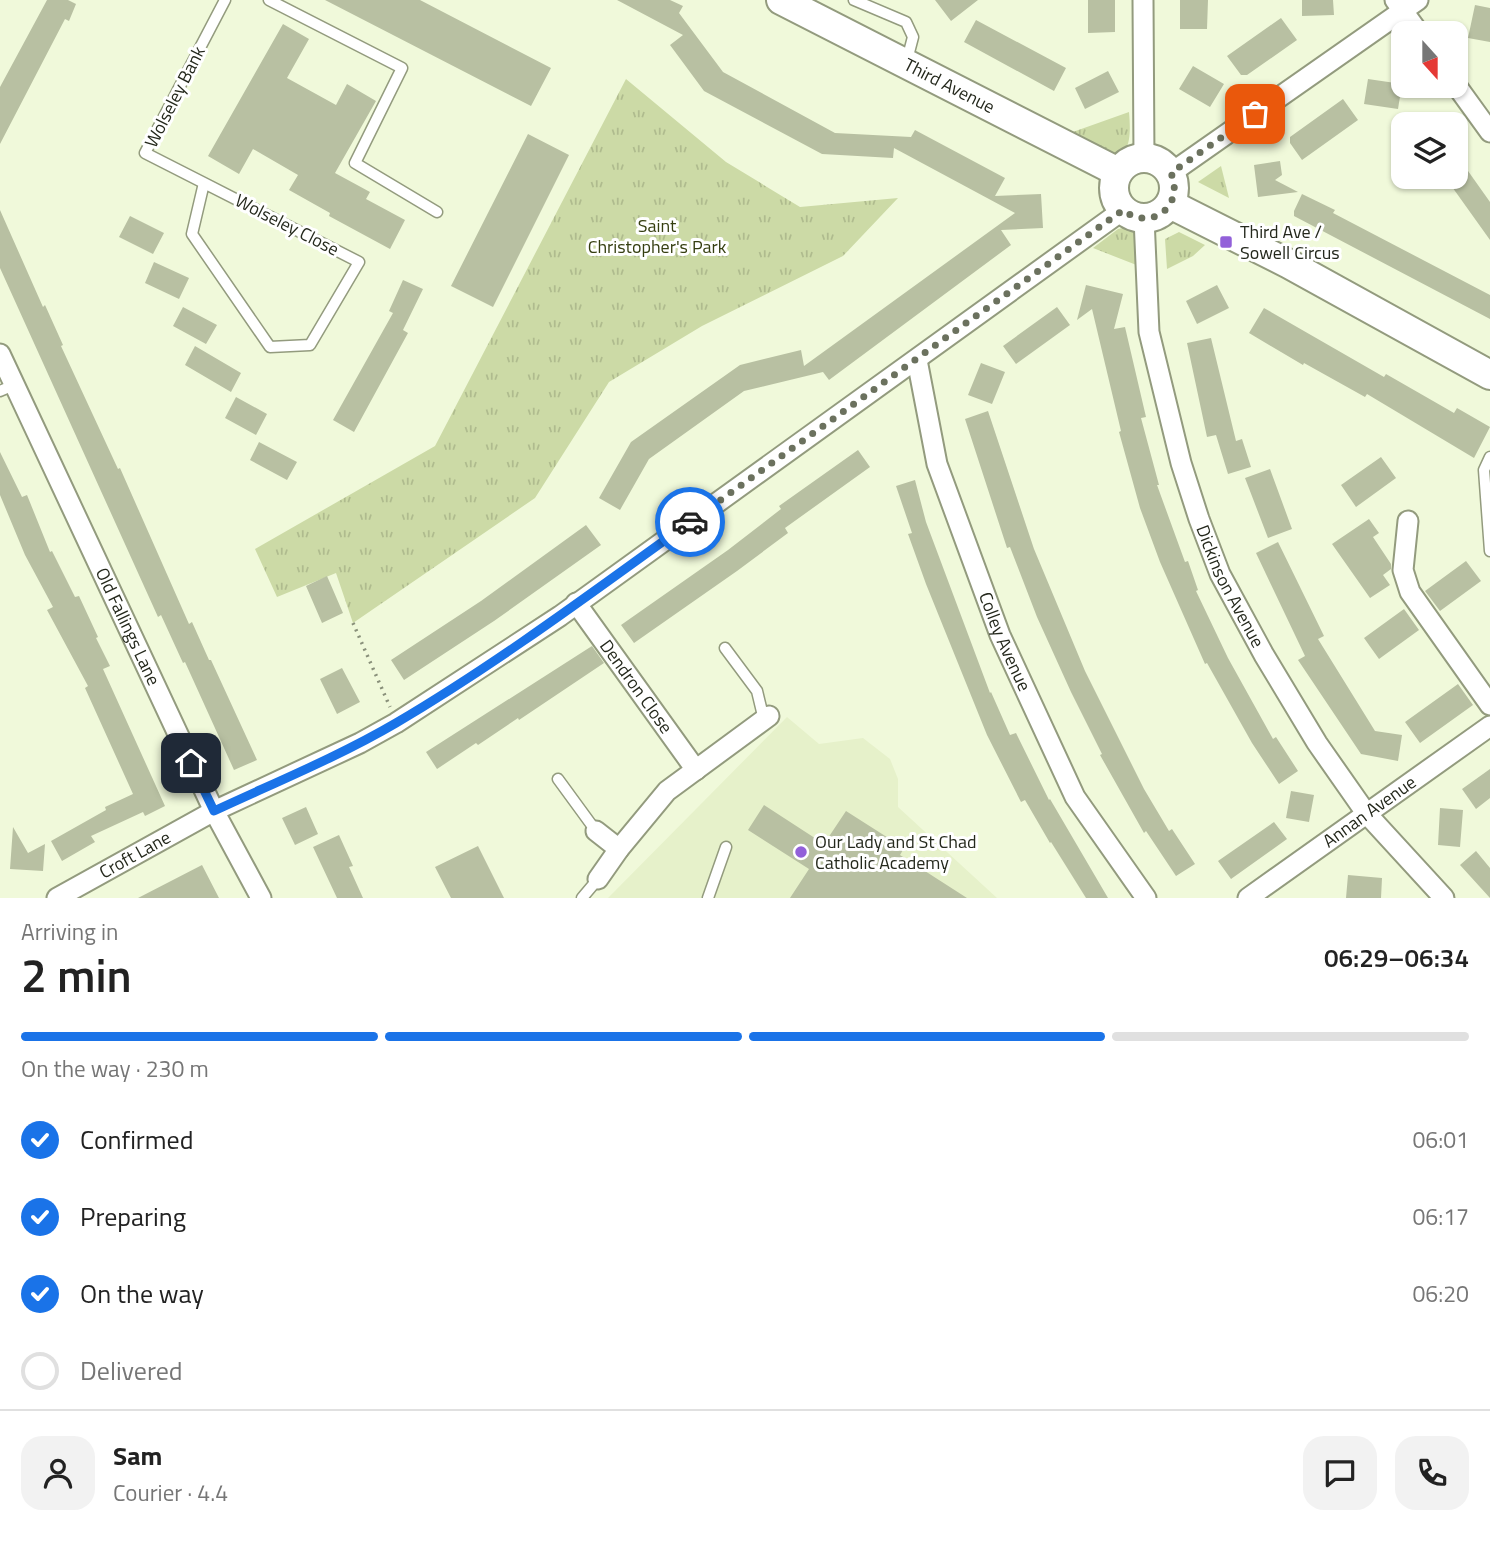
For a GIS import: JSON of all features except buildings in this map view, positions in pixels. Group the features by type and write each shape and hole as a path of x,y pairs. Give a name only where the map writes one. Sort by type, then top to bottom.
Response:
{"street":[{"name":"Third Avenue","path":"781,0 1118,172"},
{"path":"1143,0 1144,158"},
{"path":"1171,173 1405,4 1413,21"},
{"path":"1465,98 1490,132"},
{"path":"1144,158 1160,162 1171,173 1175,189 1170,204 1164,212 1154,217 1134,214 1117,201 1114,181 1118,172 1134,159 1144,158"},
{"path":"1170,204 1289,264 1490,375"},
{"name":"Croft Lane","path":"57,898 214,811 360,743 396,723 548,624 917,360 1134,214"},
{"name":"Dickinson Avenue","path":"1134,214 1149,332 1181,463 1220,574 1264,655 1317,743 1366,813 1444,898"},
{"name":"Old Fallings Lane","path":"0,354 7,388 214,811 261,898"},
{"name":"Colley Avenue","path":"917,360 937,464 1000,635 1075,797 1146,898"},
{"path":"1408,521 1402,570 1409,592 1490,705"},
{"name":"Dendron Close","path":"576,603 696,771"},
{"path":"598,879 667,791 766,718"},
{"name":"Annan Avenue","path":"1248,898 1490,726"},
{"path":"596,831 619,849"}],"lane":[{"name":"Wolseley Bank","path":"204,183 145,153 225,0"},
{"path":"269,0 402,68 355,163 437,212"},
{"path":"854,0 906,22 913,37 906,63"},
{"name":"Wolseley Close","path":"204,183 359,262 310,345 270,346 192,234 204,183"},
{"path":"1490,457 1484,470 1490,551"},
{"path":"725,648 757,691 766,718"},
{"path":"558,779 596,831"},
{"path":"708,898 726,847"},
{"path":"582,898 598,879"}],"path":[{"path":"352,623 396,723"}],"shaded area":[{"name":"Our Lady and St Chad Catholic Academy","path":"787,717 819,744 863,738 890,759 898,779 898,807 997,898 608,898"}],"green space":[{"name":"Saint Christopher's Park","path":"626,79 726,162 800,207 898,198 843,256 702,326 609,382 535,498 353,623 336,573 277,597 255,549 435,446"},
{"path":"1129,112 1130,132 1128,145 1123,152 1107,152 1070,133"},
{"path":"1221,166 1229,198 1198,182"},
{"path":"1134,227 1137,232 1139,266 1093,248 1118,229"},
{"path":"1179,232 1205,245 1193,256 1167,269 1165,239"}],"way so far":[{"path":"690,522 1123,210 1136,218 1154,217 1164,212 1174,197 1174,180 1171,173 1255,114"}],"place":[{"name":"Third Ave / Sowell Circus","path":"1226,242"},
{"name":"Our Lady and St Chad Catholic Academy","path":"801,852"}],"route":[{"path":"191,763 214,811 360,743 396,723 560,616 690,522"}]}
